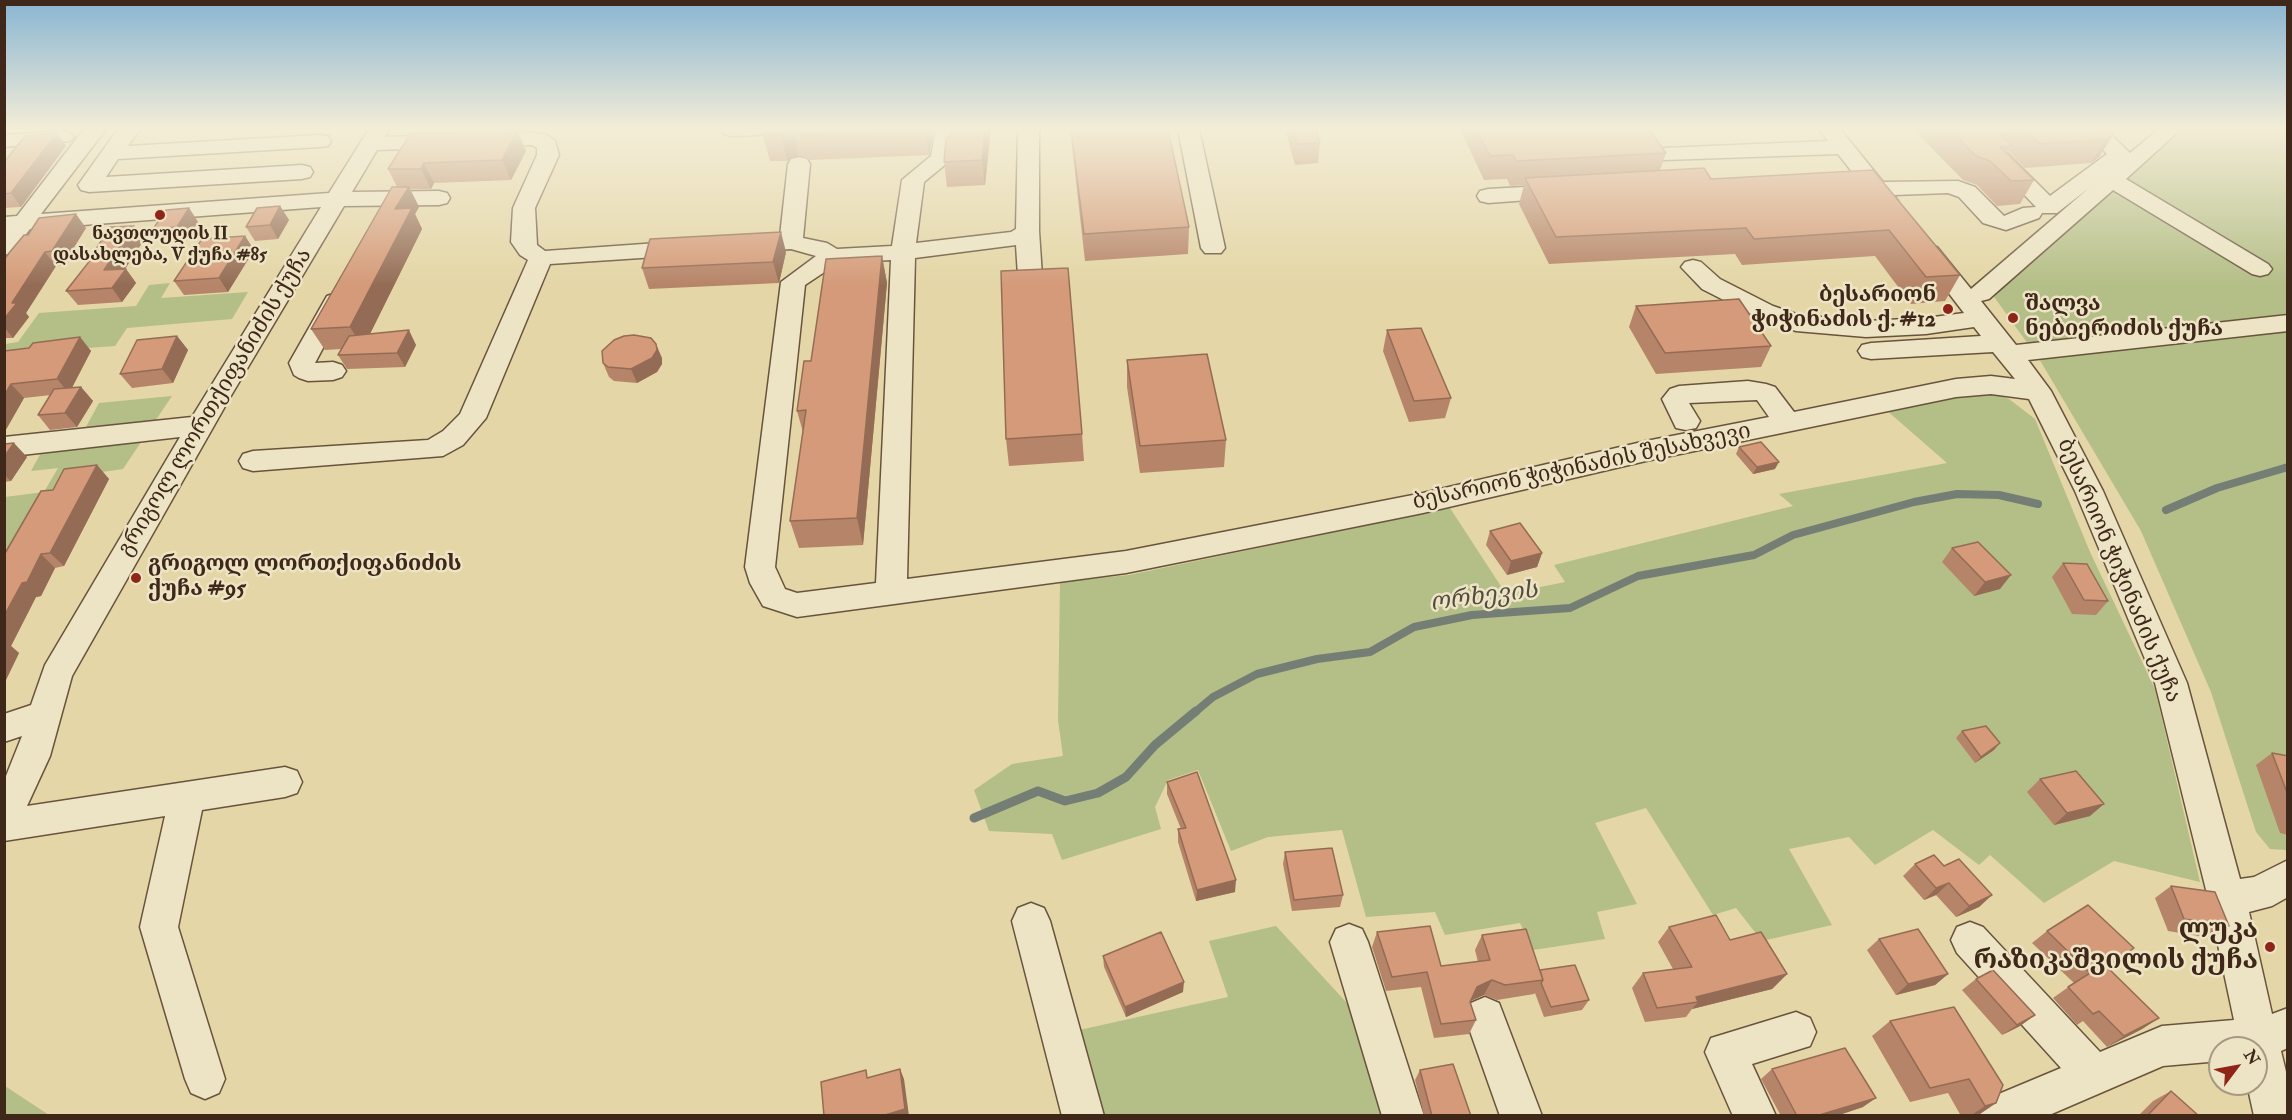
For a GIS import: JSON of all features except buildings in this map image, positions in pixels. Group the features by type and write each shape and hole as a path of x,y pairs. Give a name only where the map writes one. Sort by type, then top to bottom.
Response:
{"street":[{"path":"4,248 15,223 50,181"},
{"path":"92,181 89,185 150,181"},
{"name":"გრიგოლ ლორთქიფანიძის ქუჩა","path":"4,812 22,783 33,756 56,674 201,425 347,181"},
{"path":"536,181 524,208 523,242 528,250 540,258 791,242 819,248 832,256 903,252 1018,238 1027,231"},
{"path":"791,242 797,181"},
{"path":"891,594 903,252 913,181"},
{"path":"1028,181 1027,231 1030,276"},
{"path":"1199,181 1213,248"},
{"path":"1868,181 1950,186 1967,192 1991,218 1998,222 2006,223 2031,213"},
{"path":"2023,181 2049,208 2084,181"},
{"name":"ბესარიონ ჭიჭინაძის ქუჩა","path":"1872,182 2038,391 2089,491 2170,683 2227,898 2274,1033 2276,1116"},
{"path":"1694,267 1711,284 1764,311 1796,323 1866,330 1926,326 1973,308 1980,294 2110,182 2130,189 2260,269"},
{"path":"1488,196 1582,190"},
{"path":"15,223 337,199 387,209 439,198"},
{"name":"ბესარიონ ჭიჭინაძის შესახვევი","path":"832,256 793,282 760,567 774,598 797,605 1126,562 1423,503 1646,451 1956,388 1991,385 2038,391"},
{"path":"253,460 432,448 453,438 472,418 540,258"},
{"path":"333,371 308,372 303,369 302,363 348,281"},
{"path":"1871,351 2005,348 2288,323"},
{"path":"1686,422 1676,404 1675,399 1679,395 1748,390 1766,393 1774,400 1788,423"},
{"path":"4,447 201,425"},
{"path":"4,728 44,715"},
{"path":"4,825 285,782"},
{"path":"187,797 159,927 205,1079"},
{"path":"2227,898 2259,894 2288,877"},
{"path":"1031,921 1083,1116"},
{"path":"1970,940 2094,1075"},
{"path":"1349,942 1403,1116"},
{"path":"1485,1017 1521,1116"},
{"path":"1755,1116 1725,1052 1796,1032"},
{"path":"1996,1116 2162,1046 2274,1033"}],"green space":[{"path":"2122,181 2287,181 2287,850 2270,849 2256,832 2211,692 2141,531 2041,362 1992,294"},
{"path":"170,283 161,298 248,292 232,319 127,328 115,346 5,354 5,344 18,342 39,313 136,306 149,285"},
{"path":"1989,392 2009,399 2035,419 2090,552 2155,689 2200,882 2114,861 2044,903 1990,855 1979,865 1933,830 1875,865 1849,837 1789,849 1832,925 1762,941 1736,908 1713,915 1646,808 1595,823 1637,904 1597,912 1605,939 1533,950 1520,923 1445,935 1435,912 1366,917 1342,830 1268,837 1231,851 1198,770 1168,780 1155,807 1161,829 1062,860 1052,834 989,831 974,790 1012,764 1063,756 1058,720 1060,582 1129,575 1450,508 1506,594 1565,582 1554,565 1793,506 1779,494 1947,463 1885,409"},
{"path":"172,396 123,469 74,476 5,579 5,497 44,492 58,468 31,471 42,451 75,447 99,403"},
{"path":"1276,926 1347,1003 1386,1115 1089,1115 1066,1033 1228,997 1209,941"},
{"path":"5,1086 49,1115 5,1115"}],"waterway":[{"name":"ორხევის","path":"2166,510 2217,488 2288,467"},
{"name":"ორხევის","path":"1194,713 1213,697 1257,674 1317,659 1370,652 1414,627 1472,615 1570,608 1638,576 1754,555 1793,535 1914,502 1957,494 1999,495 2038,504"},
{"name":"ორხევის","path":"974,818 1038,791 1065,801 1098,793 1126,777 1155,745 1196,711"}],"place":[{"name":"ნავთლუღის II დასახლება, V ქუჩა #85","path":"160,215"},
{"name":"ბესარიონ ჭიჭინაძის ქ. #12","path":"1948,309"},
{"name":"შალვა ნებიერიძის ქუჩა","path":"2013,318"},
{"name":"გრიგოლ ლორთქიფანიძის ქუჩა #95","path":"136,578"},
{"name":"ლუკა რაზიკაშვილის ქუჩა","path":"2270,947"}]}
